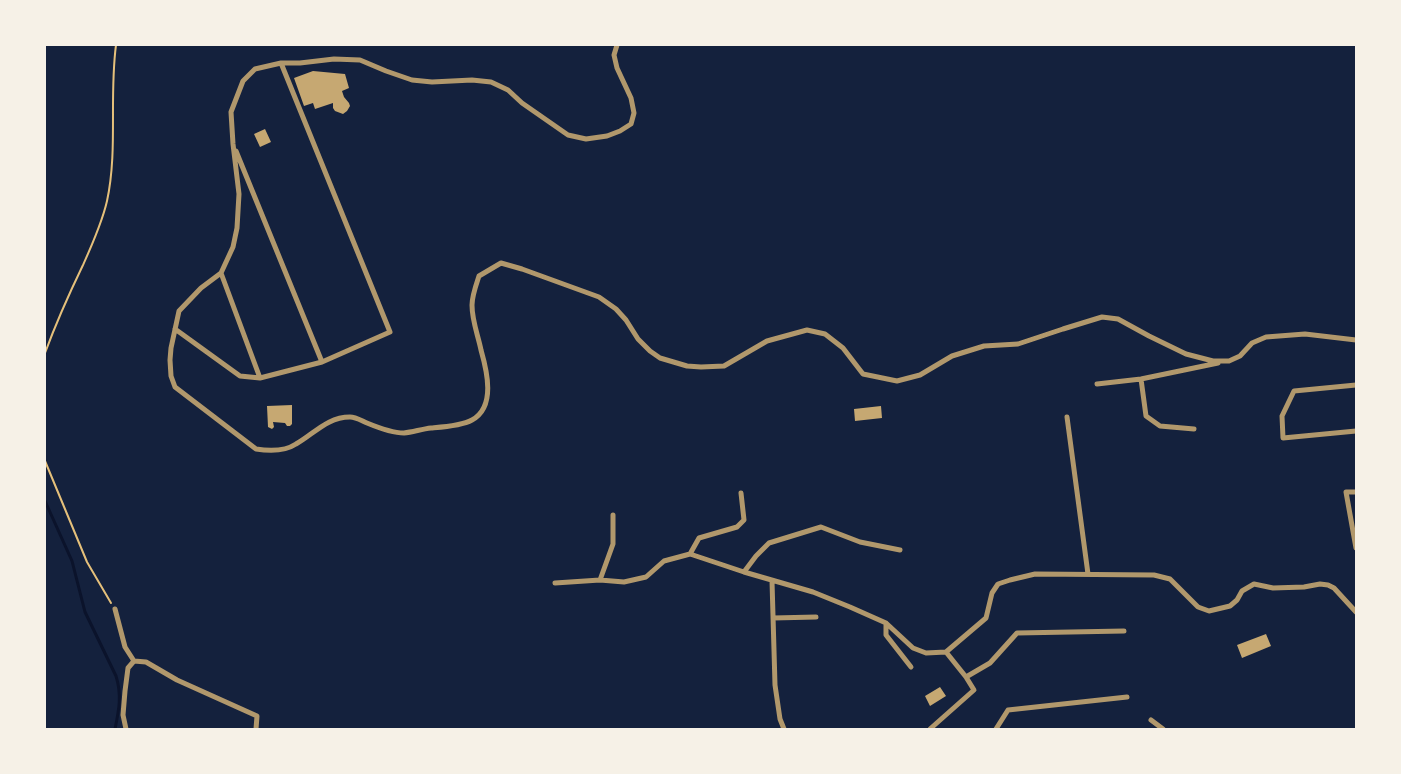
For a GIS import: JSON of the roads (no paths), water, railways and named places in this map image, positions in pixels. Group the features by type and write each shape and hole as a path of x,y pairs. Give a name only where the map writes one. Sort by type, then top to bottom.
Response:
{"street":[{"path":"617,45 614,55 617,68 631,98 634,113 631,124 607,136 586,139 568,135 522,103 508,90 491,82 472,80 432,82 412,80 360,60 334,59 280,63 255,69 242,81 231,112 239,194 237,228 233,247 221,272 200,288 179,312 170,360 171,376 175,387 256,449 268,451 281,450 295,445 323,425 338,418 352,417 377,427 404,433 420,429 447,427 472,420 483,409 488,395 486,373 473,319 472,303 479,276 502,263 599,297 616,309 626,320 638,339 650,351 660,358 686,366 701,368 724,366 767,341 807,330 826,334 843,348 863,374 897,381 920,375 952,356 984,346 1018,344 1102,317 1118,319 1186,354 1213,361 1229,361"},
{"path":"175,329 240,376 260,378 322,362 390,332 280,63"},
{"path":"233,144 322,362"},
{"path":"221,272 260,378"},
{"path":"1097,384 1141,379 1229,361 1240,356 1252,343 1266,337 1305,334 1356,340"},
{"path":"1141,379 1146,416 1160,426 1194,429"},
{"path":"1356,385 1294,391 1282,416 1283,438 1356,430"},
{"path":"1067,417 1088,574"},
{"path":"1356,492 1346,492 1356,545"},
{"path":"690,554 699,538 737,527 744,520 741,493"},
{"path":"600,580 613,544 613,515"},
{"path":"744,572 769,543 821,527 860,542 900,550"},
{"path":"555,583 600,580 624,582 646,577 664,561 690,554 813,592 886,623 912,648 926,653 946,652 986,618 992,593 998,584 1035,574 1154,575 1170,579 1198,607 1209,611 1230,606 1237,600 1242,591 1254,584 1273,588 1304,587 1320,584 1334,588 1356,612"},
{"path":"772,580 775,685 780,719 784,729"},
{"path":"115,609 125,648 134,661"},
{"path":"773,618 816,617"},
{"path":"886,623 886,635 911,667"},
{"path":"966,677 990,663 1017,632 1124,631"},
{"path":"930,729 974,690 946,652"},
{"path":"126,729 122,715 128,668 134,661"},
{"path":"134,661 146,662 177,680 257,716 256,729"},
{"path":"996,729 1008,710 1127,696"},
{"path":"1151,720 1163,729"}],"waterway":[{"path":"45,501 72,561 85,612 116,676 119,709 115,729"}]}
